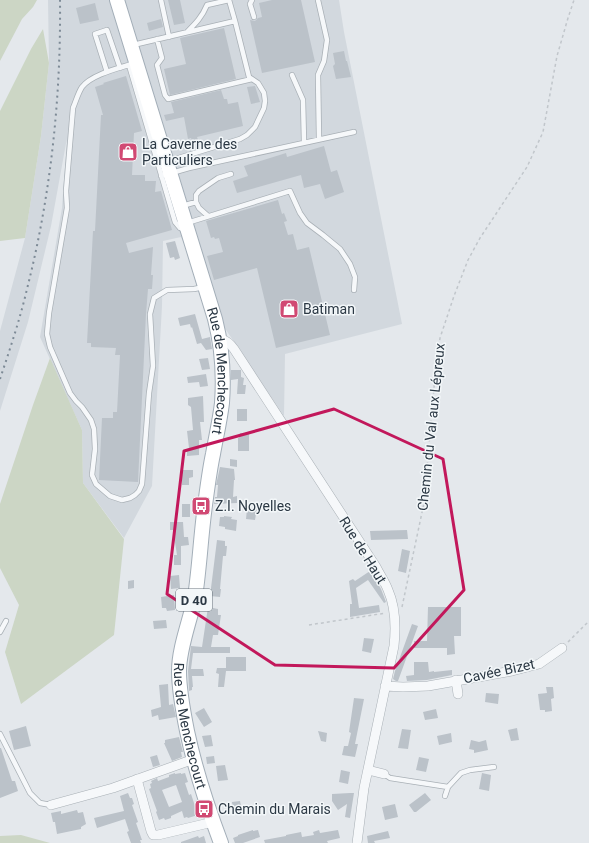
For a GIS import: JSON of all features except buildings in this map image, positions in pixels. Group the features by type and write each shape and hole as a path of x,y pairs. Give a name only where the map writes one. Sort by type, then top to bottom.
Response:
{"main road":[{"name":"Rue de Menchecourt","path":"117,0 131,46 133,64 205,287 219,338 221,352 222,391 220,416 207,494 196,592 181,652 179,671 184,716 194,760 201,786 221,843"}],"street":[{"name":"Rue de Haut","path":"219,338 225,339 234,349 376,567 388,590 394,610 394,646 364,788 357,843"},
{"path":"221,352 228,351 238,356"},
{"name":"Cavée Bizet","path":"385,686 403,688 428,686 512,671 539,664 562,648"},
{"name":"Cavée Bizet","path":"456,680 458,694"},
{"path":"51,805 113,788 194,760"},
{"path":"368,770 384,774"},
{"path":"137,779 153,834 158,835 213,822"}],"lane":[{"path":"161,0 169,37"},
{"path":"166,170 247,135 255,127 264,108 264,93 258,83 249,77 229,0 207,5 196,24 187,32"},
{"path":"252,0 250,4 254,17"},
{"path":"318,0 327,40 324,61 318,75 319,139"},
{"path":"131,46 234,21"},
{"path":"107,72 95,34 107,30 120,68"},
{"path":"157,39 162,58 157,66 168,99 252,79"},
{"path":"133,64 107,72 87,82 82,87 73,108 66,192 67,208 48,313 47,334 50,347 70,393 91,420 94,429 95,449 92,475 96,484 110,496 122,500 130,498 139,491 142,484 149,393 153,366 150,314 154,298 167,290 205,287"},
{"path":"292,75 303,100 304,142"},
{"path":"166,170 189,168 354,132"},
{"path":"166,170 175,222 180,228 187,228 208,216 290,191 300,213 307,223 340,249 350,264 354,277 354,290"},
{"path":"208,216 196,202 196,195 218,178 231,174"},
{"path":"180,207 196,202"},
{"path":"0,632 6,621"},
{"path":"0,734 30,793 40,803 51,805"},
{"path":"445,796 448,786 461,774 470,770 494,767"},
{"path":"384,774 390,778 448,786"}],"path":[{"name":"Chemin du Val aux Lépreux","path":"394,610 402,608 424,503 436,366 440,338 468,260 480,238 527,167 544,132 557,56 574,0"},
{"path":"309,625 394,610"},
{"path":"562,648 589,621"}],"highlighted area":[{"path":"334,409 443,459 464,590 394,668 275,665 167,594 184,451"}],"shaded area":[{"path":"48,0 339,0 402,324 285,354 284,416 222,324 181,237 163,241 162,306 152,486 124,538 83,483 82,430 40,337 62,208 67,138 51,226 28,322 0,411 0,331 25,238 41,136 49,63"}],"green space":[{"path":"0,0 37,0 22,19 0,61"},
{"path":"43,29 49,63 41,136 25,238 0,241 0,111 31,49"},
{"path":"50,358 82,430 83,483 124,539 114,635 21,704 5,652 19,605 0,568 0,504"},
{"path":"21,835 50,843 0,843 0,836"}],"railway":[{"path":"0,379 27,289 48,181 53,145 59,73 60,0"}],"place":[{"name":"La Caverne des Particuliers","path":"128,152"},
{"name":"Batiman","path":"289,309"},
{"name":"Z.I. Noyelles","path":"201,506"},
{"name":"Chemin du Marais","path":"204,809"}]}
